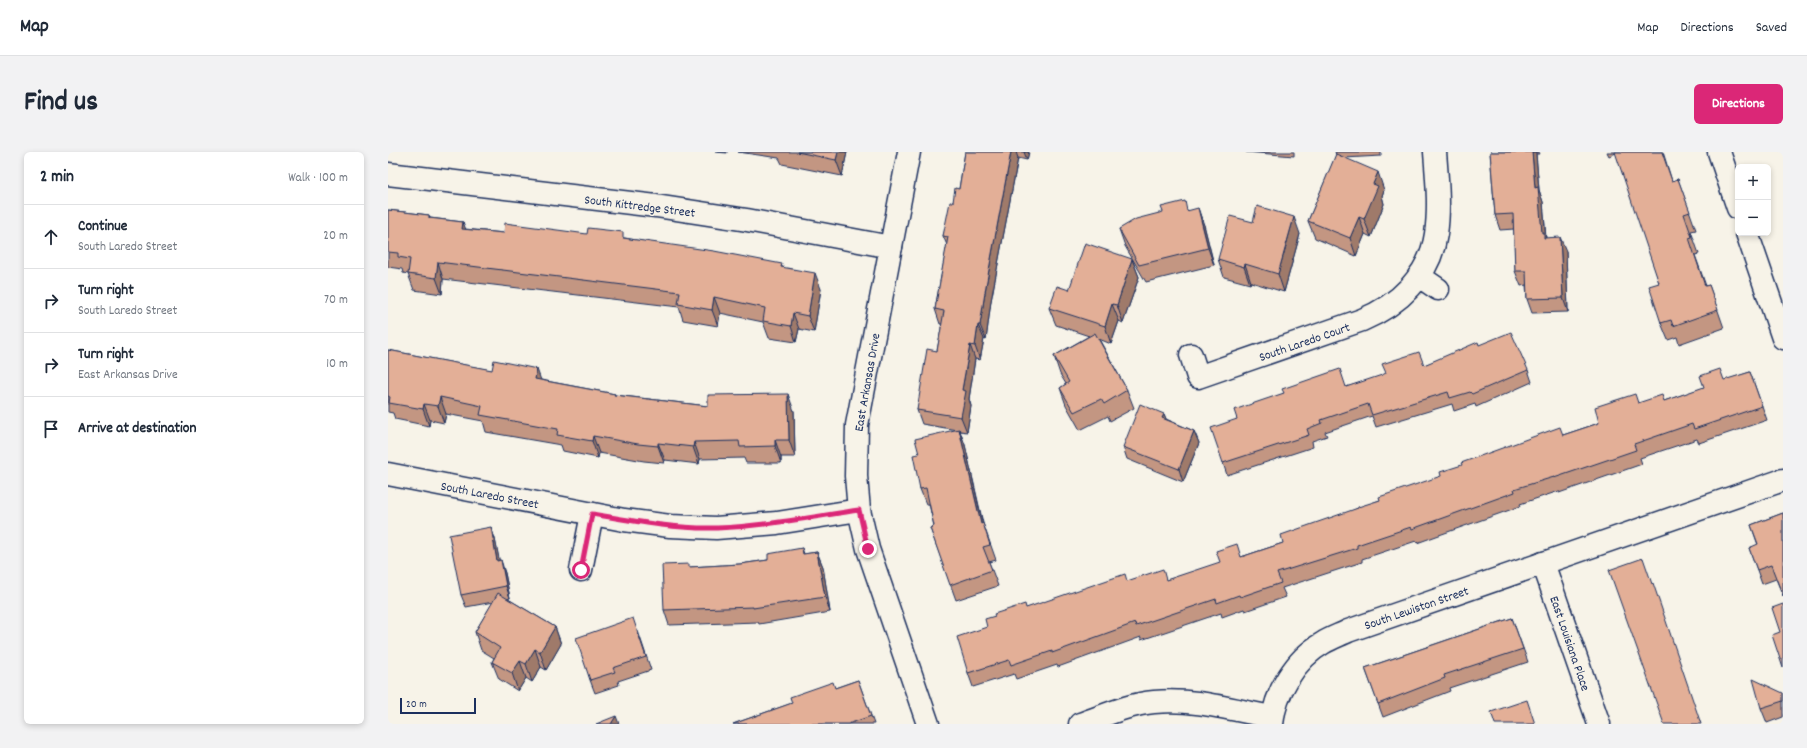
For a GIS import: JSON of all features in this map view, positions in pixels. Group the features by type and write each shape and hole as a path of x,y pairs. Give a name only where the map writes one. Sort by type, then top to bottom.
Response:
{"street":[{"name":"East Arkansas Drive","path":"909,152 857,425 856,476 859,510 868,549 928,724"},
{"name":"South Laredo Court","path":"1191,356 1198,377 1362,320 1380,312 1400,299 1419,276 1429,258 1436,236 1439,206 1435,152"},
{"path":"1719,152 1735,200"},
{"name":"South Kittredge Street","path":"388,174 656,206 747,220 891,247"},
{"path":"1748,236 1783,338"},
{"path":"1419,276 1438,289"},
{"name":"South Laredo Street","path":"388,474 592,514 670,526 716,528 777,523 859,510"},
{"name":"South Lewiston Street","path":"1080,724 1136,705 1154,702 1190,701 1272,720 1285,683 1299,663 1322,643 1348,631 1783,480"},
{"path":"581,570 592,514"},
{"name":"East Louisiana Place","path":"1543,563 1599,724"}],"building":[{"path":"797,152 838,152 836,160"},
{"path":"965,152 1011,152 980,325 978,325 975,346 970,345 962,390 966,391 961,417 917,410 927,349 937,351 944,311 935,309 948,237 943,236 950,202 953,202 955,188 959,189"},
{"path":"1490,152 1532,152 1535,188 1538,187 1542,233 1544,233 1544,238 1560,237 1563,298 1527,299 1526,271 1515,271 1513,214 1495,215"},
{"path":"1615,152 1662,152 1672,181 1678,179 1690,212 1684,214 1692,237 1689,238 1705,286 1709,285 1718,310 1673,326 1671,320 1661,323 1649,286 1659,283"},
{"path":"1336,154 1378,172 1373,184 1378,186 1364,219 1359,217 1350,238 1308,221"},
{"path":"1185,201 1187,211 1198,208 1208,248 1139,265 1119,229 1136,219 1163,212 1161,207"},
{"path":"1257,206 1294,217 1278,274 1245,264 1244,267 1218,259 1230,216 1253,222"},
{"path":"388,210 429,215 429,218 463,222 462,229 504,233 505,223 587,234 588,228 623,232 623,238 714,251 782,264 781,267 815,273 808,316 793,313 791,326 763,321 765,308 714,297 712,310 678,304 680,292 438,262 436,278 408,274 410,259 398,257 398,253 388,252"},
{"path":"1085,243 1132,259 1117,305 1112,304 1105,326 1049,308 1057,286 1069,290"},
{"path":"1511,332 1528,370 1472,394 1470,392 1450,398 1448,392 1372,415 1368,404 1321,420 1322,423 1307,429 1309,435 1223,463 1211,428 1237,419 1234,410 1284,393 1282,389 1340,369 1346,387 1386,373 1382,364 1419,352 1424,365 1478,342 1479,345"},
{"path":"1095,333 1127,390 1104,404 1101,399 1074,412 1060,388 1069,382 1054,356"},
{"path":"388,350 492,370 494,360 537,369 535,379 615,394 614,395 708,406 708,395 788,394 789,440 775,440 775,446 740,447 739,441 694,442 693,447 658,443 658,446 638,444 593,436 592,441 557,435 558,429 480,415 482,406 440,397 438,406 424,404 423,409 389,403"},
{"path":"1720,369 1724,380 1750,372 1762,406 1694,429 1692,424 1634,444 1636,450 1554,478 1514,489 1515,492 1412,529 1411,527 1357,545 1357,548 1277,573 1281,583 1240,597 1239,595 1217,603 1216,599 1136,626 1135,623 1052,653 1052,651 1011,665 1009,660 968,673 957,637 987,627 985,619 995,616 994,614 1025,604 1026,608 1125,574 1127,581 1163,569 1166,580 1220,562 1216,551 1237,544 1241,557 1283,543 1281,535 1380,500 1379,497 1441,476 1440,472 1462,465 1461,463 1560,427 1563,435 1599,423 1595,407 1635,394 1638,403 1662,395 1664,401 1704,387 1700,376"},
{"path":"1140,404 1164,414 1162,418 1194,431 1179,469 1123,447"},
{"path":"959,429 981,524 983,523 990,545 983,547 992,570 950,585 930,528 934,526 926,488 920,489 913,455 919,454 915,439"},
{"path":"1783,513 1783,596 1771,565 1757,570 1749,548 1758,544 1751,525"},
{"path":"491,527 497,561 501,560 506,586 461,595 449,535"},
{"path":"802,548 803,554 817,552 825,597 753,608 664,610 662,565 689,564 689,567 740,564 768,560 768,554"},
{"path":"1643,558 1701,724 1664,724 1609,570"},
{"path":"498,593 555,627 540,652 535,649 526,664 520,661 512,673 492,662 500,648 475,632"},
{"path":"1783,604 1783,668 1772,635 1780,632 1772,608"},
{"path":"633,618 646,657 613,668 615,672 590,680 576,638"},
{"path":"1512,618 1523,649 1444,675 1445,678 1378,704 1365,668"},
{"path":"1753,679 1783,693 1783,701 1761,708"},
{"path":"858,680 871,716 848,724 733,724 792,703 790,697 833,682 835,688"},
{"path":"1527,700 1535,724 1495,724 1491,712"},
{"path":"616,716 611,724 596,724"}],"route":[{"path":"581,570 592,514 670,526 716,528 777,523 859,510 868,549"}]}
